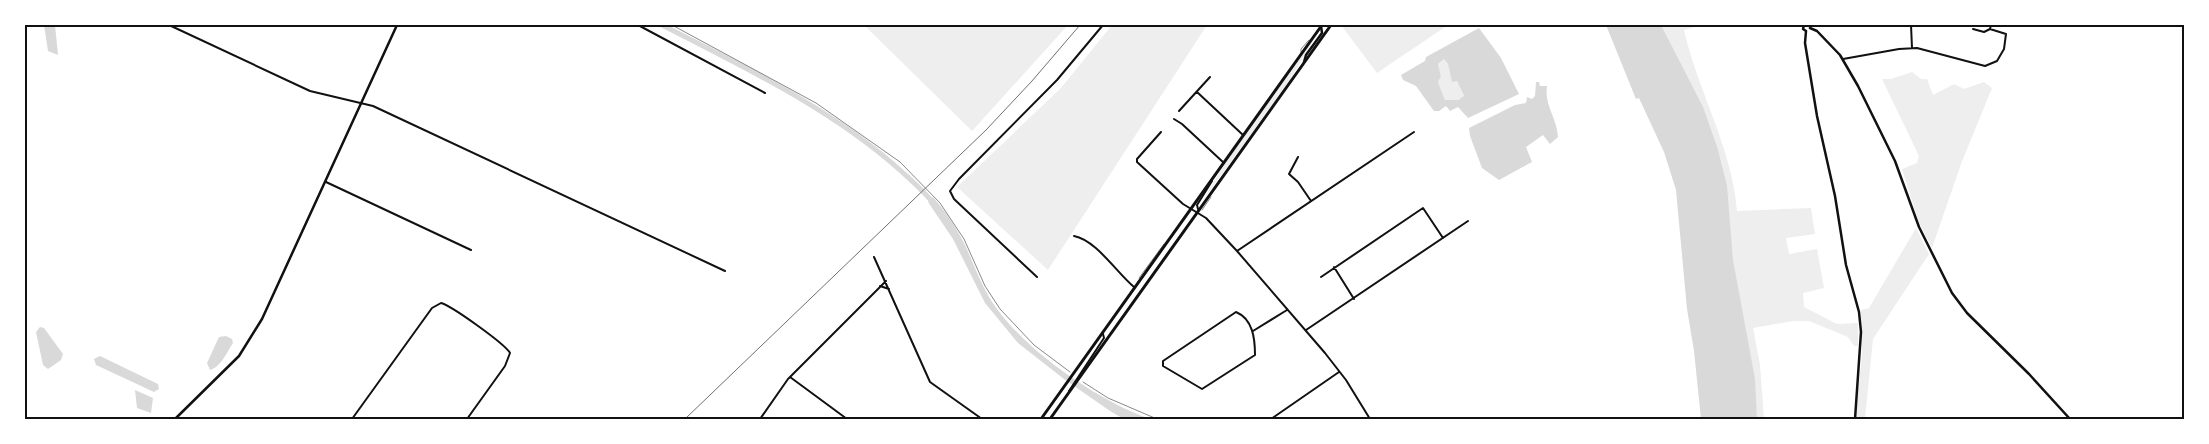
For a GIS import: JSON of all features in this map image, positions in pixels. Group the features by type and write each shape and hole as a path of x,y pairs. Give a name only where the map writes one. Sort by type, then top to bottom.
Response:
{"main road":[{"path":"1041,419 1070,386 1103,331 1139,284 1321,25"},
{"path":"1050,419 1068,395 1070,386 1077,375 1198,212 1330,25"}],"street":[{"path":"169,25 310,91 361,102 725,271"},
{"path":"175,419 239,356 262,319 397,25"},
{"path":"638,25 765,93"},
{"path":"1037,277 954,199 950,191 959,179 1057,80 1103,25"},
{"path":"1304,63 1306,55 1322,33 1321,25 1330,25"},
{"path":"1804,25 1803,29 1806,31"},
{"path":"1911,25 1912,48"},
{"path":"1990,29 1991,25"},
{"path":"1855,419 1861,332 1859,312 1848,274 1834,190 1815,106 1805,43 1806,31 1809,27 1817,31 1843,59 1895,161 1913,213 1952,293 1967,312 2070,419"},
{"path":"1843,59 1912,48 1940,53 1985,66 1996,61 2004,49 2006,34 1990,29 1984,32 1973,29"},
{"path":"1179,111 1210,77"},
{"path":"1197,92 1244,136"},
{"path":"1174,119 1182,124 1224,163"},
{"path":"1161,132 1137,159 1137,162 1183,204 1198,212 1237,251 1339,371 1370,419"},
{"path":"1237,251 1414,132"},
{"path":"1298,157 1289,174 1298,182 1311,201"},
{"path":"1198,212 1197,205 1211,186 1213,177"},
{"path":"324,182 471,250"},
{"path":"1321,277 1422,208 1443,238"},
{"path":"1306,330 1468,222"},
{"path":"1074,236 1080,237 1105,257 1136,288"},
{"path":"874,257 930,382 982,419"},
{"path":"1334,267 1354,298"},
{"path":"760,419 790,378 886,281"},
{"path":"880,286 890,290"},
{"path":"352,419 432,308 441,303 459,313 503,345 510,353 505,366 467,419"},
{"path":"1253,331 1288,309"},
{"path":"1236,312 1240,314 1253,331 1255,355 1202,389 1163,366 1163,360 1236,312"},
{"path":"1270,419 1339,371"},
{"path":"790,378 847,419"}],"path":[{"path":"672,25 816,103 905,166 945,210 964,239 985,286 1000,309 1034,345 1077,375"},
{"path":"1083,382 1108,398 1157,419"}],"shaded area":[{"path":"44,25 55,25 58,55 48,51"},
{"path":"864,25 1068,25 972,131"},
{"path":"1112,25 1207,25 1048,270 957,187 1061,88"},
{"path":"1341,25 1448,25 1377,73"},
{"path":"1606,25 1661,25 1703,107 1718,149 1727,186 1733,260 1755,379 1757,419 1701,419 1694,351 1687,309 1676,190 1664,152 1639,98 1636,99"},
{"path":"1661,25 1702,25 1684,30 1697,75 1729,164 1737,211 1811,208 1815,234 1786,238 1789,254 1817,249 1824,288 1803,293 1804,307 1837,324 1858,323 1858,346 1854,346 1848,337 1809,321 1793,321 1753,328 1760,365 1764,419 1757,419 1750,360 1733,261 1722,163 1699,101"},
{"path":"1479,28 1501,58 1519,94 1468,118 1458,107 1450,111 1446,106 1439,111 1434,111 1416,86 1403,80 1401,75 1425,61 1426,57","holes":["1444,59 1448,64 1452,82 1457,81 1464,96 1458,100 1445,100 1438,82 1441,76 1438,64"]},
{"path":"1315,38 1290,80 1201,203 1226,162"},
{"path":"1444,59 1448,64 1452,81 1457,81 1464,97 1457,100 1445,100 1438,82 1441,76 1438,64"},
{"path":"1912,72 1921,79 1927,79 1933,95 1954,84 1964,89 1984,82 1992,88 1961,164 1932,248 1919,223 1902,169 1917,163 1919,156 1882,79 1891,79"},
{"path":"1536,82 1539,82 1540,86 1547,86 1547,99 1558,137 1550,144 1543,135 1526,147 1532,162 1499,180 1482,168 1470,136 1469,128 1515,105 1526,103 1527,97 1532,99 1535,96"},
{"path":"933,197 958,232 989,297 1002,316 1019,334 1038,352 1083,385 1106,399 1150,419 1124,419 1110,411 1064,379 1018,343 985,303 953,239 928,202"},
{"path":"1916,228 1929,254 1873,339 1865,419 1855,419 1862,355 1861,310 1869,308"},
{"path":"40,327 44,328 63,354 61,360 48,369 43,365 36,332"},
{"path":"226,336 232,339 233,343 221,363 210,370 207,363 219,337"},
{"path":"100,356 158,384 159,389 154,392 96,365 94,359"},
{"path":"135,390 153,398 151,413 137,408"}],"waterway":[{"path":"662,25 786,90 846,128 901,171 933,203"}],"railway":[{"path":"685,419 986,130 1032,81 1080,25"}]}
